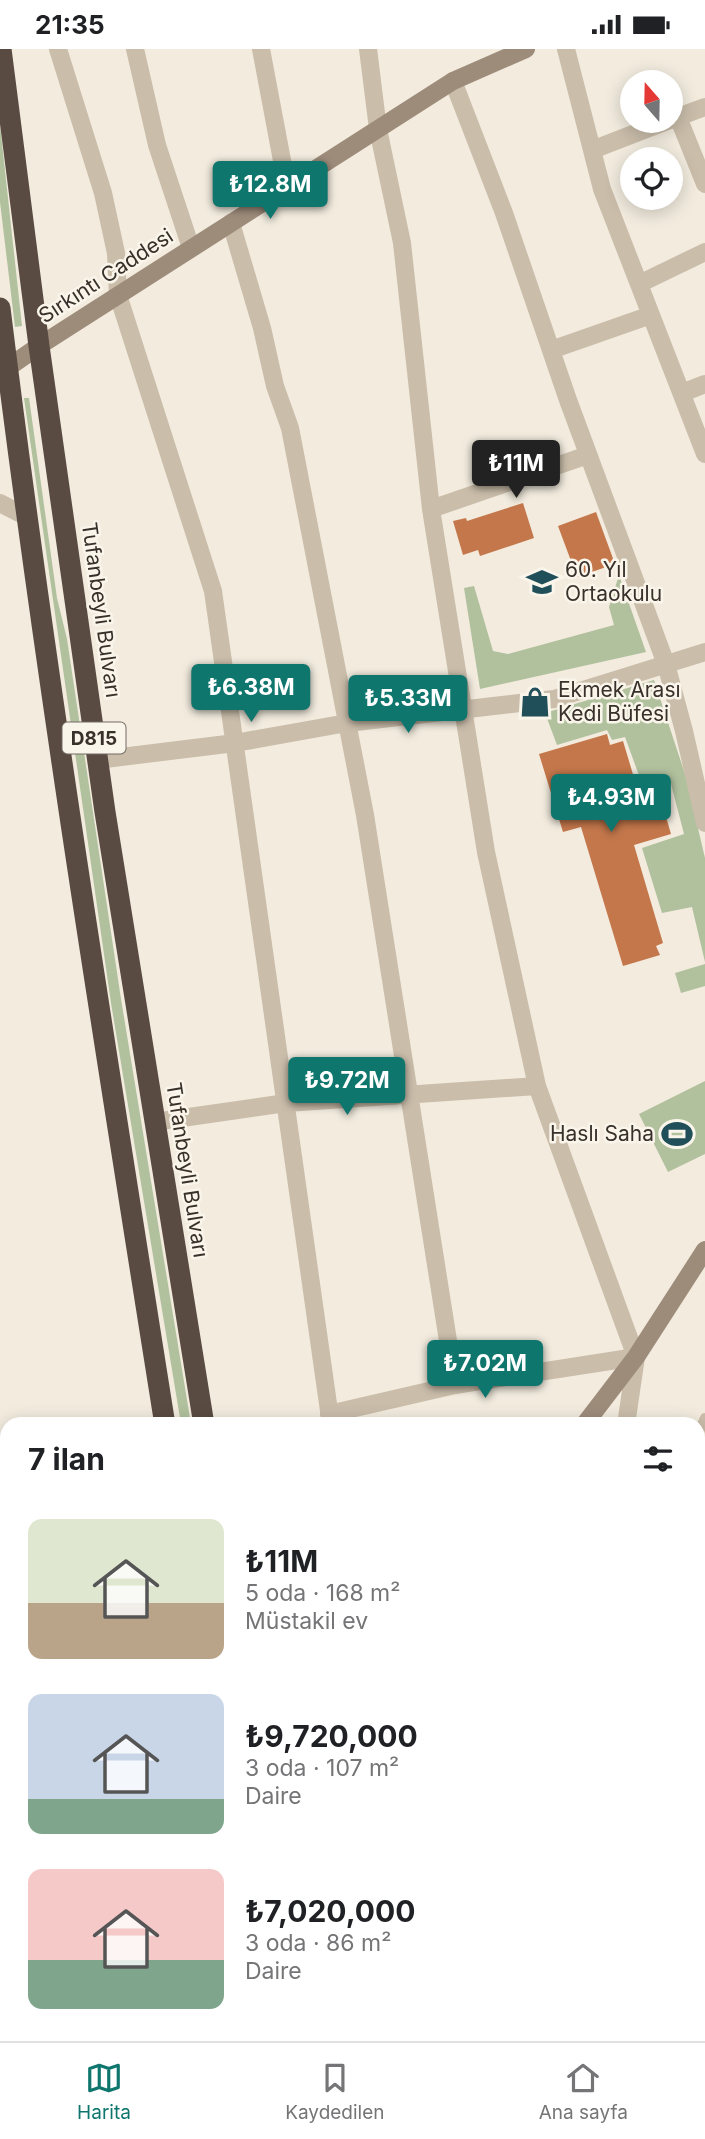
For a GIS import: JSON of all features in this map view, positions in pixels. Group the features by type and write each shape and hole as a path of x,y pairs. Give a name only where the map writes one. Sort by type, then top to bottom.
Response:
{"highway":[{"name":"Tufanbeyli Bulvarı","path":"4,51 39,346 97,760 203,1417"},
{"name":"D815","path":"0,308 4,370 84,912 164,1417"}],"street":[{"path":"58,49 103,194 116,253 118,295 213,591 330,1417"},
{"path":"135,49 157,145 191,249"},
{"path":"261,49 287,187"},
{"path":"368,49 379,129 402,243 431,509 486,852 537,1086 636,1357 627,1417"},
{"name":"Sırkıntı Caddesi","path":"4,370 453,81 526,49"},
{"path":"566,49 602,189 705,454"},
{"path":"453,81 504,213 588,455 666,664 705,823"},
{"path":"683,115 705,107"},
{"path":"592,150 636,133"},
{"path":"679,133 705,184"},
{"path":"231,223 262,328 275,386 290,428 365,815 455,1385"},
{"path":"639,284 705,252"},
{"path":"551,351 651,315"},
{"path":"682,393 705,384"},
{"path":"431,509 588,455"},
{"path":"0,503 27,517"},
{"path":"97,760 234,743 347,723 554,699 705,652"},
{"path":"154,1122 286,1103 537,1086"},
{"path":"590,1417 636,1357 705,1250"},
{"path":"337,1417 455,1385 636,1357"}],"green space":[{"path":"0,125 22,326 15,327 0,202"},
{"path":"24,398 29,398 57,598 67,639 121,999 190,1417 180,1417 111,1003"},
{"path":"619,575 646,652 480,689 464,588 474,586 493,651 508,654 614,625 609,607"},
{"path":"654,680 686,777 705,858 705,962 692,907 662,913 642,848 684,834 671,784 645,792 625,737 612,740 607,730 557,745 545,713"},
{"path":"705,964 705,986 681,993 675,973"},
{"name":"Haslı Saha","path":"705,1081 705,1154 668,1172 639,1114"}],"building":[{"path":"523,503 534,538 480,556 478,550 463,555 453,521 466,518 467,521"},
{"path":"596,512 615,564 577,577 558,526"},
{"path":"607,734 610,745 623,741 641,801 660,796 671,834 634,845 663,943 656,946 660,955 623,966 581,827 563,832 539,754"}],"place":[{"name":"60. Yıl Ortaokulu","path":"542,582"},
{"name":"Ekmek Arası Kedi Büfesi","path":"535,702"},
{"name":"Haslı Saha","path":"677,1134"}]}
